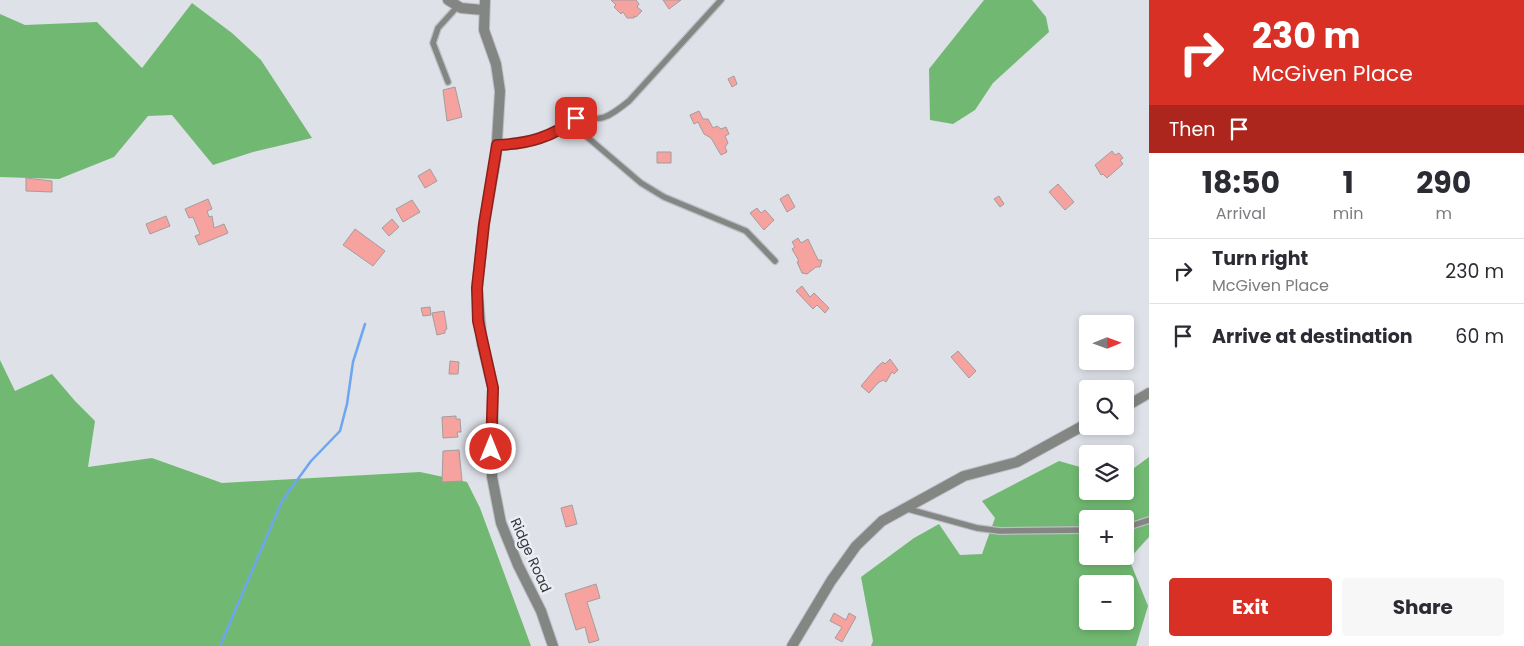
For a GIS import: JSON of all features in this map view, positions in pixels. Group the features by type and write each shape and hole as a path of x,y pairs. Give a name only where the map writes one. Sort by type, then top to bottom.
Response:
{"street":[{"path":"448,0 457,7 470,10 484,5"},
{"name":"Ridge Road","path":"484,5 484,30 499,81 497,145 484,224 477,288 478,321 493,388 492,477 501,523 518,565 541,611 553,646"},
{"path":"497,145 539,140 562,130 576,118"},
{"path":"1134,402 1149,393"},
{"path":"792,646 831,581 856,546 882,521 908,509 964,476 1017,462 1079,428"}],"lane":[{"path":"576,118 597,120 614,113 629,101 721,0"},
{"path":"448,82 433,43 438,28 457,7"},
{"path":"576,118 586,136 641,183 664,197 746,231 774,261"},
{"path":"908,509 977,528 1000,531 1079,530"},
{"path":"1134,525 1149,520"}],"green space":[{"path":"984,0 1032,0 1046,17 1049,32 993,83 975,110 953,124 930,120 929,69"},
{"path":"192,3 232,33 261,60 312,138 253,152 213,165 172,115 148,116 114,157 59,179 0,177 0,14 25,25 97,22 142,68"},
{"path":"0,360 15,391 52,374 95,421 88,467 152,458 222,483 420,472 467,482 480,508 531,646 0,646"},
{"path":"1149,457 1149,537 1134,554 1134,510 1079,510 1079,565 1131,565 1148,606 1136,646 871,646 873,641 861,577 914,538 939,524 960,555 982,554 995,518 982,501 1059,461 1079,467 1079,500 1134,500 1134,468"}],"building":[{"path":"611,0 636,0 639,4 637,7 642,11 636,17 634,16 634,18 627,18 623,12 621,14 614,7 616,5"},
{"path":"663,0 681,0 669,9"},
{"path":"734,76 737,84 732,87 728,79"},
{"path":"455,87 462,117 447,121 443,90"},
{"path":"699,111 703,119 708,119 713,128 717,126 721,129 726,127 729,134 725,136 728,143 725,147 727,152 721,155 711,138 704,134 698,122 694,124 690,115"},
{"path":"1112,151 1115,155 1119,153 1123,158 1120,160 1123,164 1107,178 1103,174 1101,175 1095,165"},
{"path":"657,152 671,152 671,163 657,163"},
{"path":"430,169 437,181 425,188 418,176"},
{"path":"26,178 52,181 52,192 26,191"},
{"path":"1058,184 1074,202 1065,210 1049,192"},
{"path":"788,194 795,207 787,212 780,199"},
{"path":"999,196 1004,204 1000,207 994,199"},
{"path":"208,199 212,209 207,211 209,217 212,216 214,228 224,224 228,233 199,245 195,236 200,234 193,217 189,218 185,209"},
{"path":"412,200 420,212 403,222 396,209"},
{"path":"757,208 761,213 765,210 774,220 764,230 750,213"},
{"path":"166,216 170,226 150,234 146,224"},
{"path":"392,219 399,227 389,236 382,228"},
{"path":"355,229 385,251 373,266 343,245"},
{"path":"798,238 801,243 808,239 818,260 822,260 820,267 816,267 807,274 802,273 797,262 799,261 792,249 795,247 792,242"},
{"path":"802,286 810,297 814,293 829,308 825,313 817,305 813,309 796,291"},
{"path":"430,307 431,315 423,316 421,308"},
{"path":"444,311 447,329 445,333 437,335 432,313"},
{"path":"958,351 976,371 969,378 951,357"},
{"path":"890,359 898,370 894,374 892,372 886,382 883,380 878,383 869,393 861,386 878,366 883,362 885,364"},
{"path":"450,361 459,362 458,374 449,374"},
{"path":"456,416 456,419 460,419 461,432 457,432 458,437 443,438 442,417"},
{"path":"459,450 462,481 442,482 443,451"},
{"path":"572,505 577,524 566,527 561,508"},
{"path":"596,584 600,598 587,602 599,640 589,643 585,627 576,630 565,594"},
{"path":"834,613 846,620 849,613 856,617 842,642 835,638 842,627 830,621"}],"waterway":[{"path":"220,646 282,501 311,461 340,431 347,404 353,362 365,324"}],"route":[{"path":"491,449 493,388 478,321 477,288 484,224 497,145 511,145 539,140 562,130 576,118"}]}
